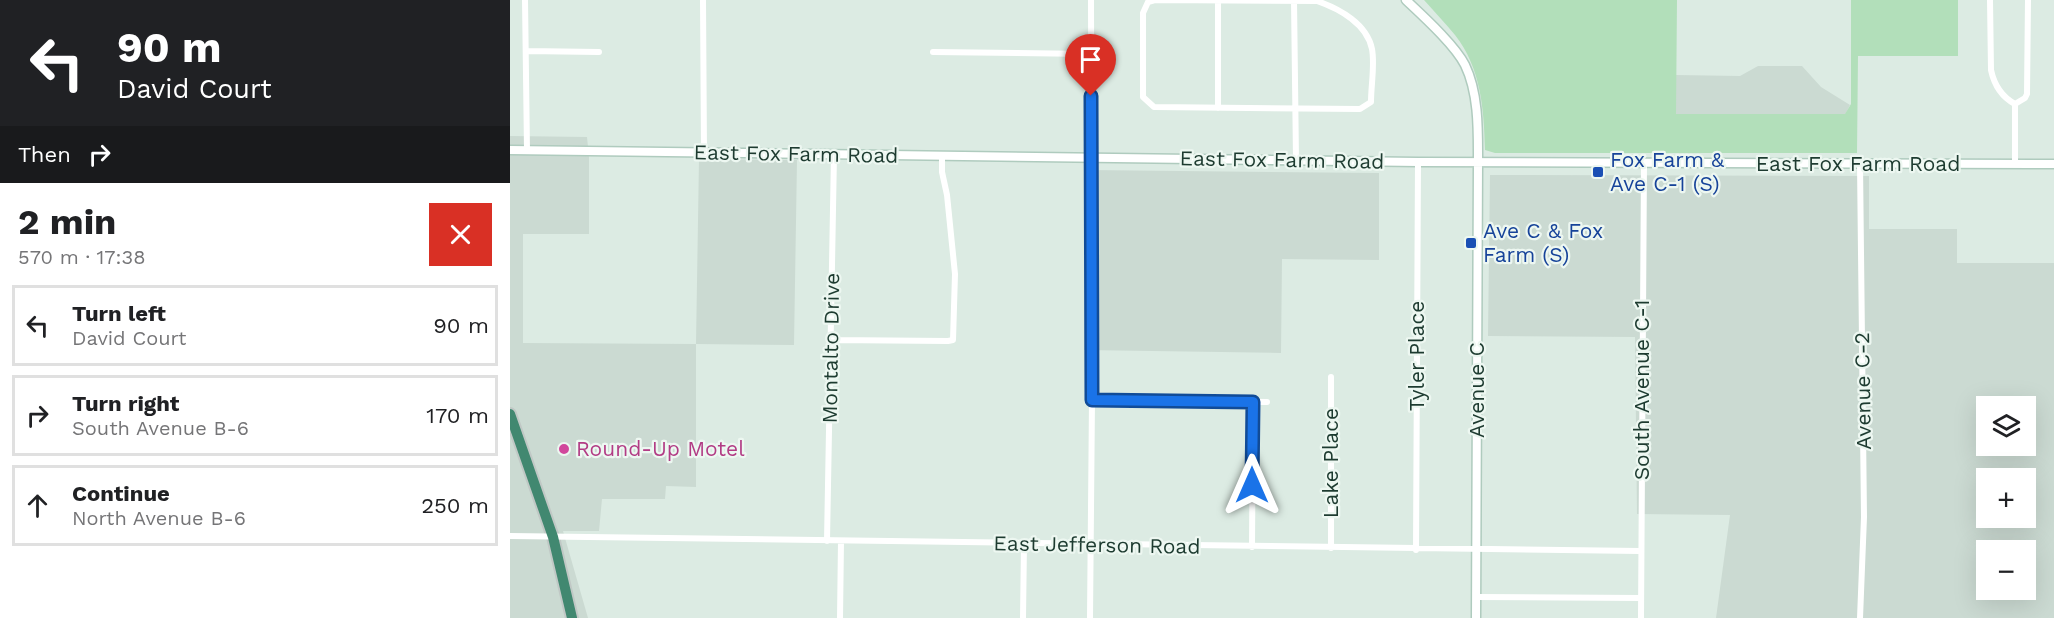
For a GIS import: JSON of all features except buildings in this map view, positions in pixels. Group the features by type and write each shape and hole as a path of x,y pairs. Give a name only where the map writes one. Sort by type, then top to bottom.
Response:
{"highway":[{"path":"510,414 553,537 572,618"}],"main road":[{"name":"Avenue C","path":"1406,0 1458,53 1466,67 1476,106 1479,162 1476,618"},
{"name":"East Fox Farm Road","path":"510,150 1419,162 2054,164"}],"street":[{"path":"525,0 527,150"},
{"path":"702,0 704,152"},
{"path":"1090,618 1091,0"},
{"path":"1155,0 1218,1 1317,1 1345,13 1367,36 1372,51 1371,102 1360,110 1154,107 1143,97 1143,12 1148,2 1155,0"},
{"path":"1990,0 1993,80 2006,99 2015,104"},
{"path":"2015,104 2027,94 2028,0"},
{"path":"1218,1 1218,108"},
{"path":"1294,1 1296,160"},
{"path":"526,51 599,52"},
{"path":"933,52 1091,54"},
{"path":"2015,104 2015,164"},
{"name":"Montalto Drive","path":"827,541 834,154"},
{"path":"831,340 953,340 955,274 942,156"},
{"name":"Tyler Place","path":"1416,550 1419,162"},
{"name":"South Avenue C-1","path":"1641,618 1644,163"},
{"name":"Avenue C-2","path":"1860,164 1864,517 1860,618"},
{"name":"Lake Place","path":"1331,377 1331,548"},
{"path":"1092,400 1267,402"},
{"path":"1252,547 1253,402"},
{"name":"East Jefferson Road","path":"510,536 1476,551 1641,551"},
{"path":"840,618 841,541"},
{"path":"1023,618 1024,543"},
{"path":"1476,597 1641,598"}],"shaded area":[{"path":"1758,66 1802,66 1821,87 1850,105 1845,115 1676,114 1676,75 1740,76"},
{"path":"510,136 587,137 589,157 589,234 523,234 523,343 696,344 696,487 666,486 665,499 602,499 599,531 563,531 588,618 510,618"},
{"path":"699,159 797,160 794,345 696,344"},
{"path":"1087,170 1379,173 1379,260 1282,259 1281,353 1084,350"},
{"path":"1490,175 1869,176 1869,229 1957,229 1957,263 2054,263 2054,618 1716,618 1730,515 1637,514 1635,337 1488,336"}],"green space":[{"path":"1424,0 1677,0 1676,114 1845,114 1851,104 1851,0 1958,0 1958,56 1858,56 1857,153 1495,153 1485,150 1482,104 1471,61 1455,35"}],"place":[{"name":"Fox Farm & Ave C-1 (S)","path":"1598,172"},
{"name":"Ave C & Fox Farm (S)","path":"1471,243"},
{"name":"Round-Up Motel","path":"564,449"}],"route":[{"path":"1091,96 1092,400 1253,402 1252,485"}]}
